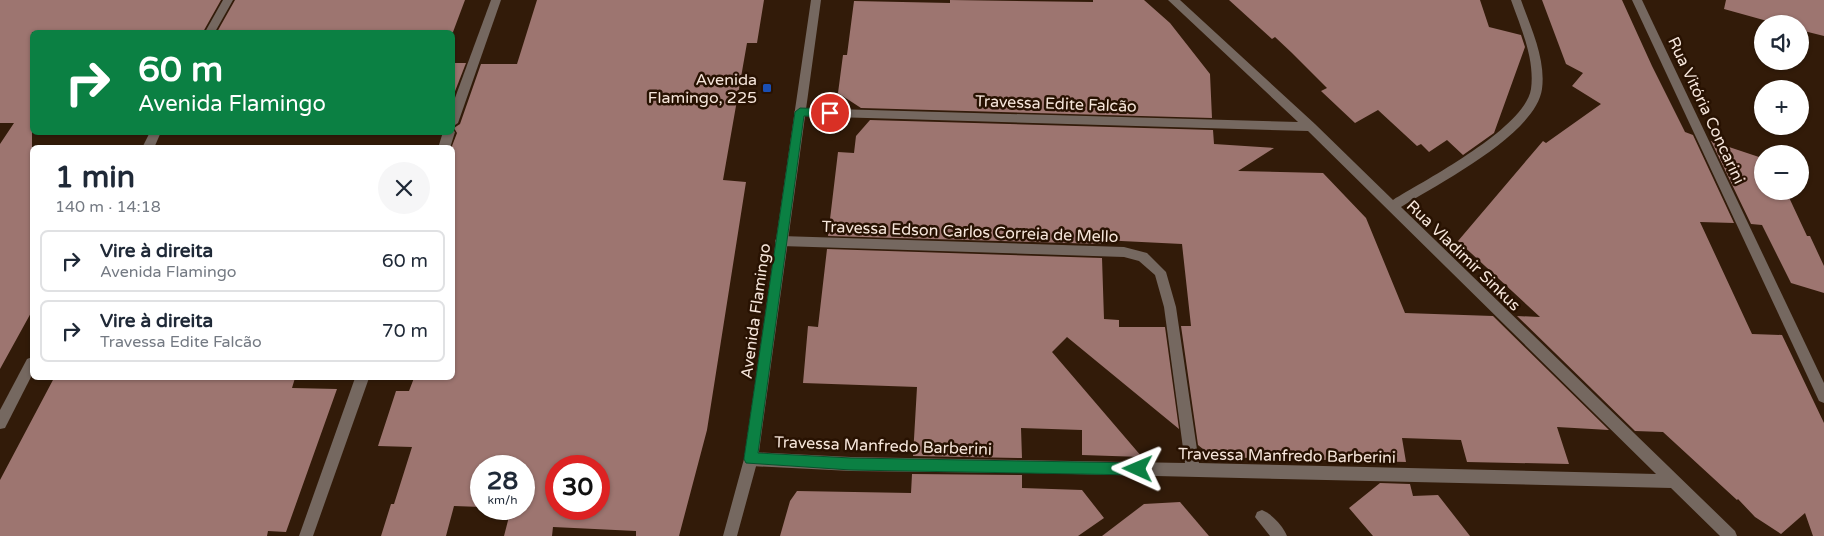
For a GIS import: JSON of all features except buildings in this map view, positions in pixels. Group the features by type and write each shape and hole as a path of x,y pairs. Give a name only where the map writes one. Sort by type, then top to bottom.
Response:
{"street":[{"path":"211,30 228,0"},
{"path":"455,115 496,0"},
{"name":"Avenida Flamingo","path":"730,536 750,459 816,0"},
{"name":"Rua Vladimir Sinkus","path":"1173,0 1311,127 1730,536"},
{"path":"1391,207 1502,137 1525,116 1534,101 1536,85 1532,47 1516,0"},
{"name":"Rua Vitória Concarini","path":"1637,0 1824,397"},
{"name":"Travessa Edite Falcão","path":"800,112 1311,127"},
{"name":"Travessa Edson Carlos Correia de Mello","path":"781,241 1124,252 1143,257 1160,272 1170,307 1192,470"},
{"path":"0,423 30,366"},
{"path":"306,536 361,380"},
{"name":"Travessa Manfredo Barberini","path":"750,459 851,464 1673,481"},
{"path":"1262,517 1280,536"}],"place":[{"name":"Avenida Flamingo, 225","path":"767,88"}],"route":[{"path":"830,113 800,112 750,459 851,464 1138,469"}]}
